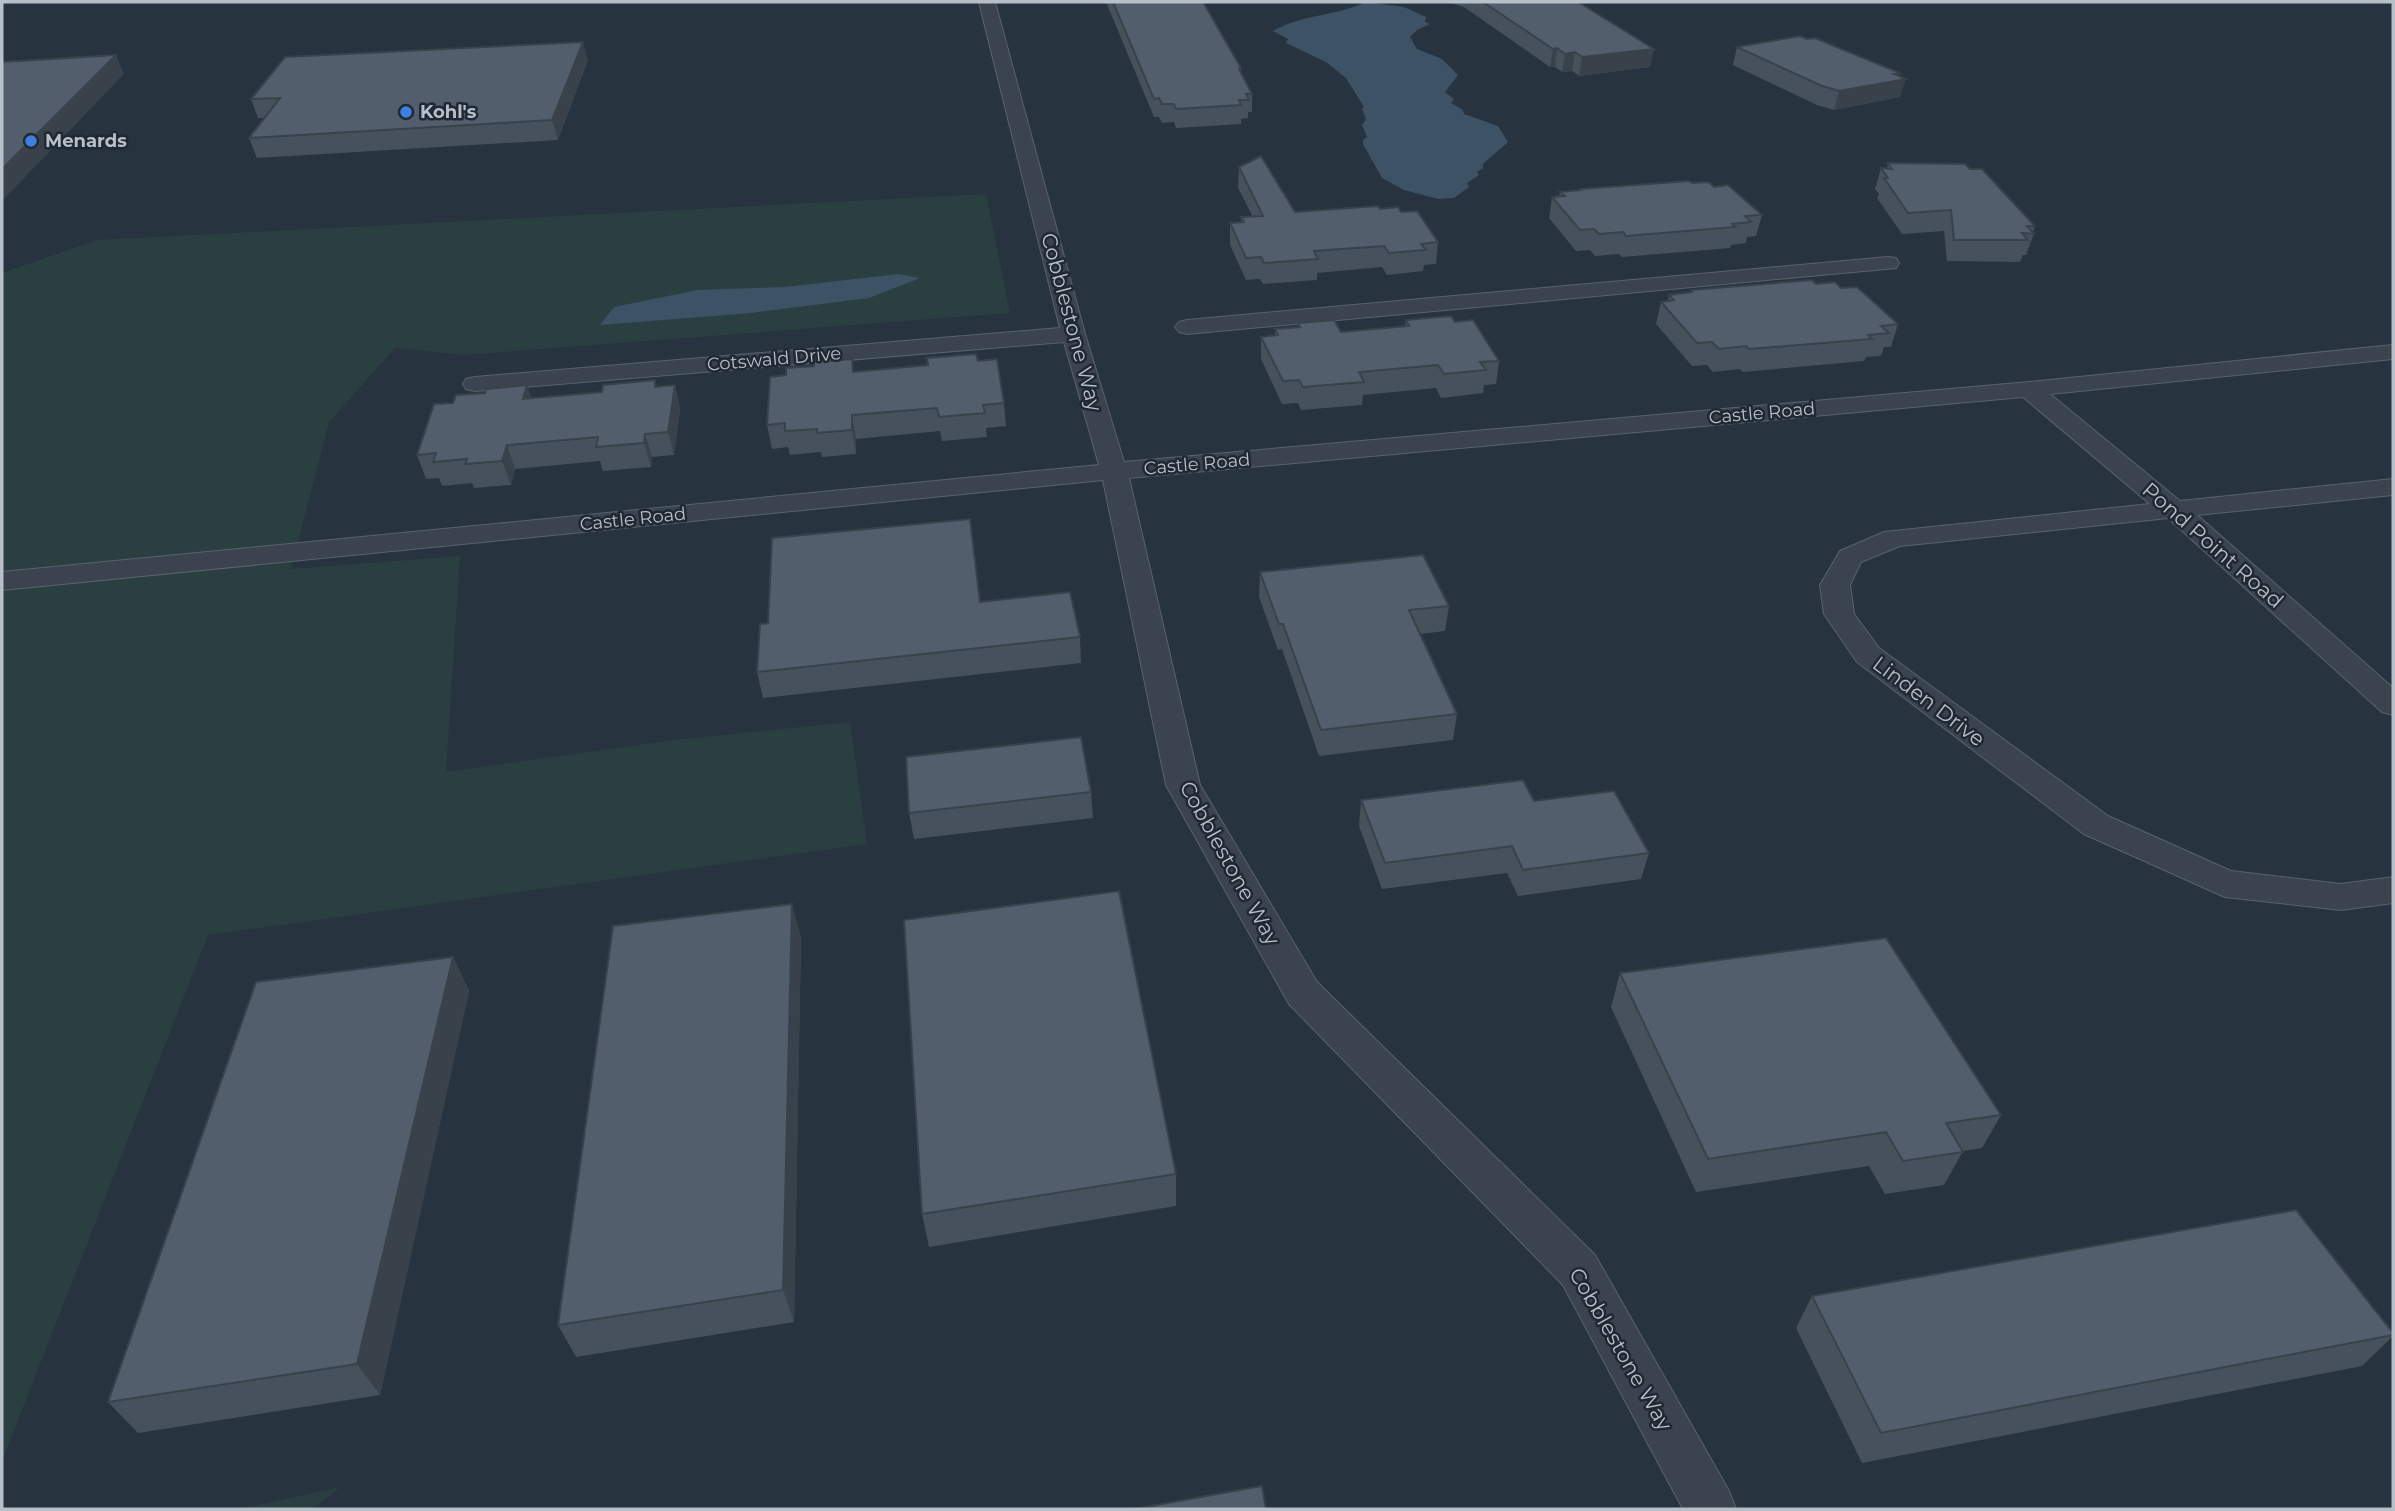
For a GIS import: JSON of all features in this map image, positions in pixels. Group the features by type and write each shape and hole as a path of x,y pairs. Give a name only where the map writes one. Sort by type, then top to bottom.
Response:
{"street":[{"name":"Cobblestone Way","path":"987,2 1073,334 1114,471 1183,785 1303,993 1580,1270 1711,1509"},
{"path":"1187,327 1888,263"},
{"name":"Cotswald Drive","path":"475,384 1073,334"},
{"name":"Castle Road","path":"2,581 1114,471 2029,389 2393,352"},
{"name":"Pond Point Road","path":"2029,389 2176,511 2393,705"},
{"path":"2176,511 2393,487"},
{"name":"Linden Drive","path":"2176,511 1894,538 1850,557 1835,585 1839,614 1868,655 2096,825 2143,849 2225,884 2341,897 2393,890"}],"green space":[{"path":"986,194 1010,313 463,355 395,348 329,422 291,569 460,556 446,772 673,740 850,722 867,844 208,935 2,1461 2,273 97,240"},
{"path":"340,1487 312,1509 241,1509"}],"water":[{"path":"1366,2 1404,7 1426,17 1425,22 1430,24 1410,37 1417,49 1442,59 1458,75 1445,92 1454,99 1451,103 1463,110 1464,114 1498,126 1508,142 1483,164 1483,168 1477,172 1479,175 1467,183 1469,187 1454,198 1438,199 1404,190 1382,178 1363,144 1367,137 1362,125 1366,119 1362,109 1364,107 1346,78 1326,62 1286,43 1288,39 1273,31"},
{"path":"899,274 920,278 869,298 751,313 600,325 614,307 698,290 785,287"}],"building":[{"path":"1113,2 1203,2 1241,68 1239,69 1252,94 1246,94 1249,100 1239,100 1241,105 1176,109 1174,104 1162,104 1159,98 1154,99"},
{"path":"1483,2 1578,2 1654,49 1582,57 1575,52 1565,54 1557,48 1553,49"},
{"path":"1800,36 1815,38 1900,73 1894,74 1906,79 1839,91 1822,86 1737,47"},
{"name":"Kohl's","path":"583,42 552,120 249,138 280,98 251,99 285,57"},
{"path":"116,55 2,169 2,62"},
{"path":"1261,156 1295,212 1398,207 1401,212 1417,211 1438,242 1421,244 1426,250 1389,253 1384,246 1314,251 1318,259 1264,263 1261,257 1246,258 1230,223 1244,222 1241,217 1263,216 1239,167"},
{"path":"1888,163 1965,164 1970,169 1982,169 2035,226 2027,226 2034,234 2022,233 2028,240 1954,240 1951,210 1908,213 1884,178 1888,178 1881,168 1892,169"},
{"path":"1709,182 1714,187 1728,185 1762,215 1745,216 1751,222 1732,224 1735,227 1626,236 1623,232 1599,234 1594,229 1580,230 1552,197 1565,196 1560,192 1580,189"},
{"path":"1812,280 1816,284 1835,282 1841,288 1857,287 1898,324 1881,326 1889,333 1868,335 1872,339 1719,349 1712,342 1697,343 1661,302 1674,300 1669,295 1692,292 1691,290"},
{"path":"1451,316 1455,322 1473,320 1499,361 1480,362 1486,370 1444,374 1438,365 1359,372 1364,382 1303,387 1299,380 1283,381 1261,337 1278,335 1275,329 1300,327 1298,323 1334,320 1341,332 1409,326 1406,320"},
{"path":"976,354 978,361 997,359 1004,403 983,405 985,413 939,417 937,408 852,415 852,430 817,433 817,429 785,431 785,423 767,425 770,377 786,375 786,368 814,366 814,362 852,359 853,372 928,365 927,358"},
{"path":"655,380 655,387 675,385 668,432 645,434 644,443 596,447 598,437 507,445 502,461 465,464 467,459 433,462 436,453 417,455 434,404 453,403 456,395 527,385 523,399 602,392 603,385"},
{"path":"970,519 980,602 1070,592 1080,637 757,672 760,624 768,623 772,538"},
{"path":"1423,555 1449,606 1409,610 1457,714 1321,730 1283,624 1279,624 1260,572"},
{"path":"1081,737 1091,792 909,813 906,757"},
{"path":"1523,780 1534,801 1614,791 1649,853 1523,870 1512,846 1385,863 1361,800"},
{"path":"1119,891 1176,1174 922,1214 904,920"},
{"path":"792,904 783,1290 558,1325 613,926"},
{"path":"1886,938 2001,1115 1946,1123 1963,1152 1903,1161 1886,1132 1708,1159 1620,973"},
{"path":"453,957 357,1364 108,1402 256,982"},
{"path":"2296,1210 2393,1335 1881,1433 1812,1296"},
{"path":"1262,1486 1266,1509 1134,1509"}],"place":[{"name":"Kohl's","path":"406,112"},
{"name":"Menards","path":"31,141"}]}
